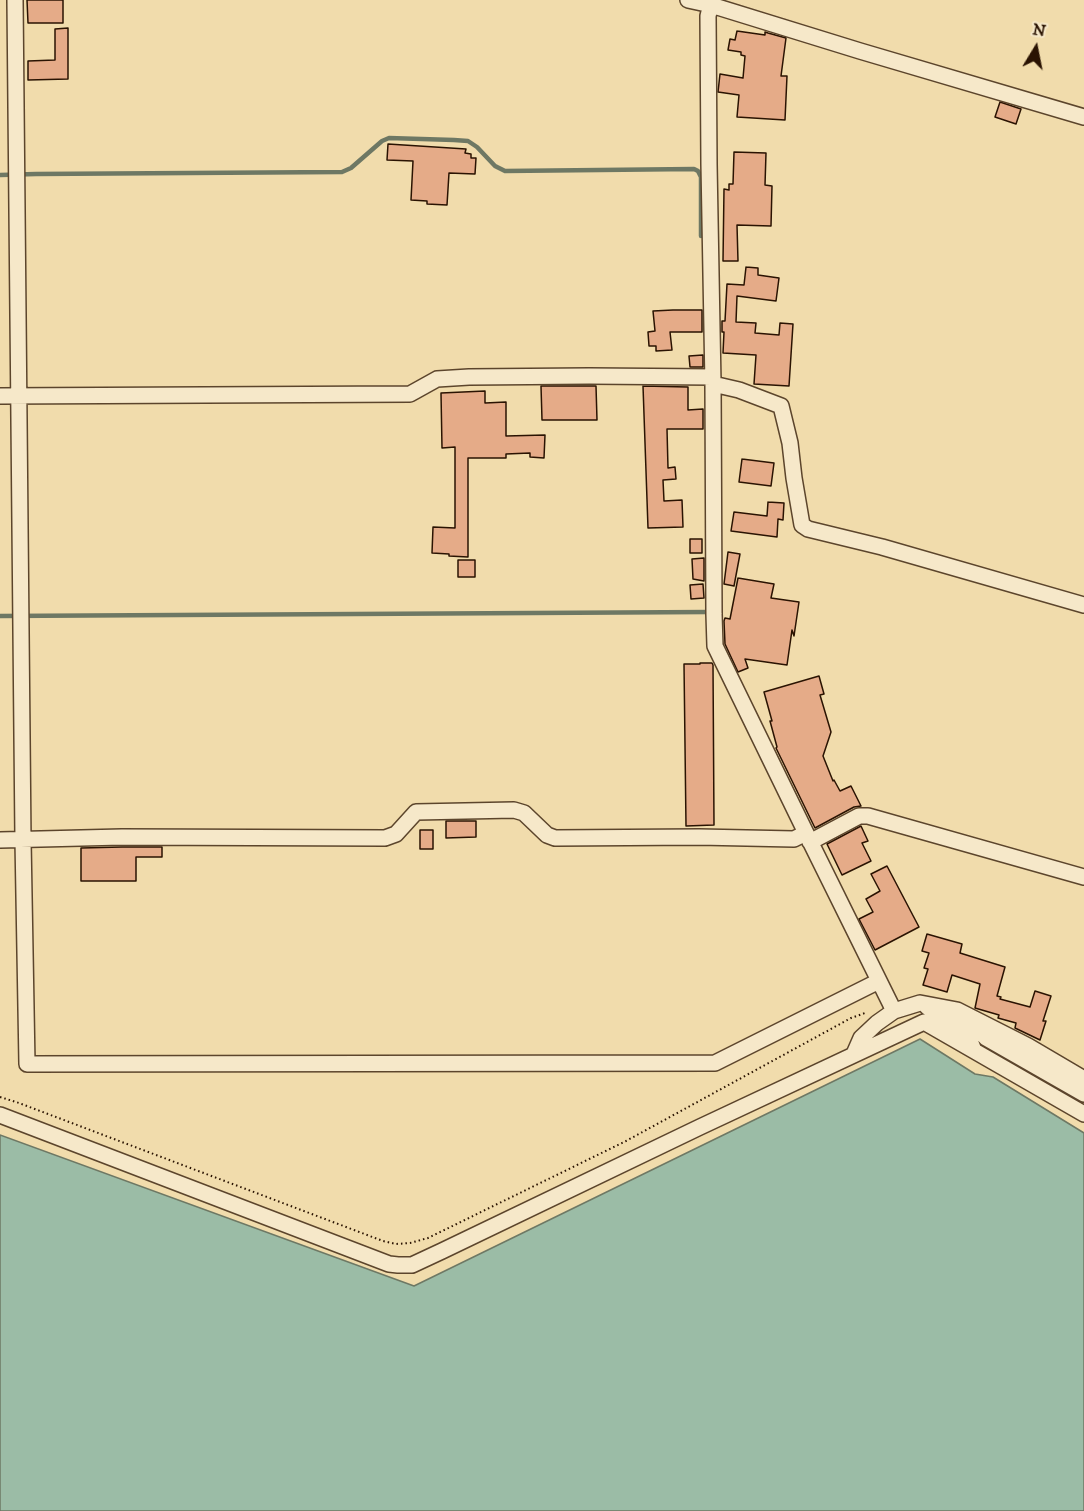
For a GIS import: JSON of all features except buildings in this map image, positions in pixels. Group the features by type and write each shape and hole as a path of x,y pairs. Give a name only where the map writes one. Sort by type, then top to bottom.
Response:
{"street":[{"path":"15,0 27,1064 715,1064 886,996 957,1010 1084,1078"},
{"path":"688,0 712,3 871,55 1084,117"},
{"path":"712,3 708,16 715,646 886,996 877,1023 861,1038 854,1054"},
{"path":"0,396 410,394 437,379 469,377 589,376 713,381 781,406 790,443 802,525 808,529 882,547 1084,605"},
{"path":"0,840 122,837 385,838 396,834 416,812 514,810 524,813 547,835 555,838 794,839 808,837 859,816 868,816 1084,877"},
{"path":"920,1003 967,1033 974,1051"},
{"path":"957,1010 986,1038 1084,1094"},
{"path":"0,1115 398,1266 412,1265 924,1022 1084,1114"}],"path":[{"path":"0,1097 372,1237 396,1244 411,1243 428,1238 626,1141 851,1018 870,1012"}],"shaded area":[{"path":"920,1039 975,1074 993,1077 1084,1133 1084,1511 0,1511 0,1135 414,1286"}],"waterway":[{"path":"0,175 342,172 351,168 382,141 389,138 468,141 495,166 505,171 694,169 701,177 701,236"},
{"path":"0,616 709,612"}]}
